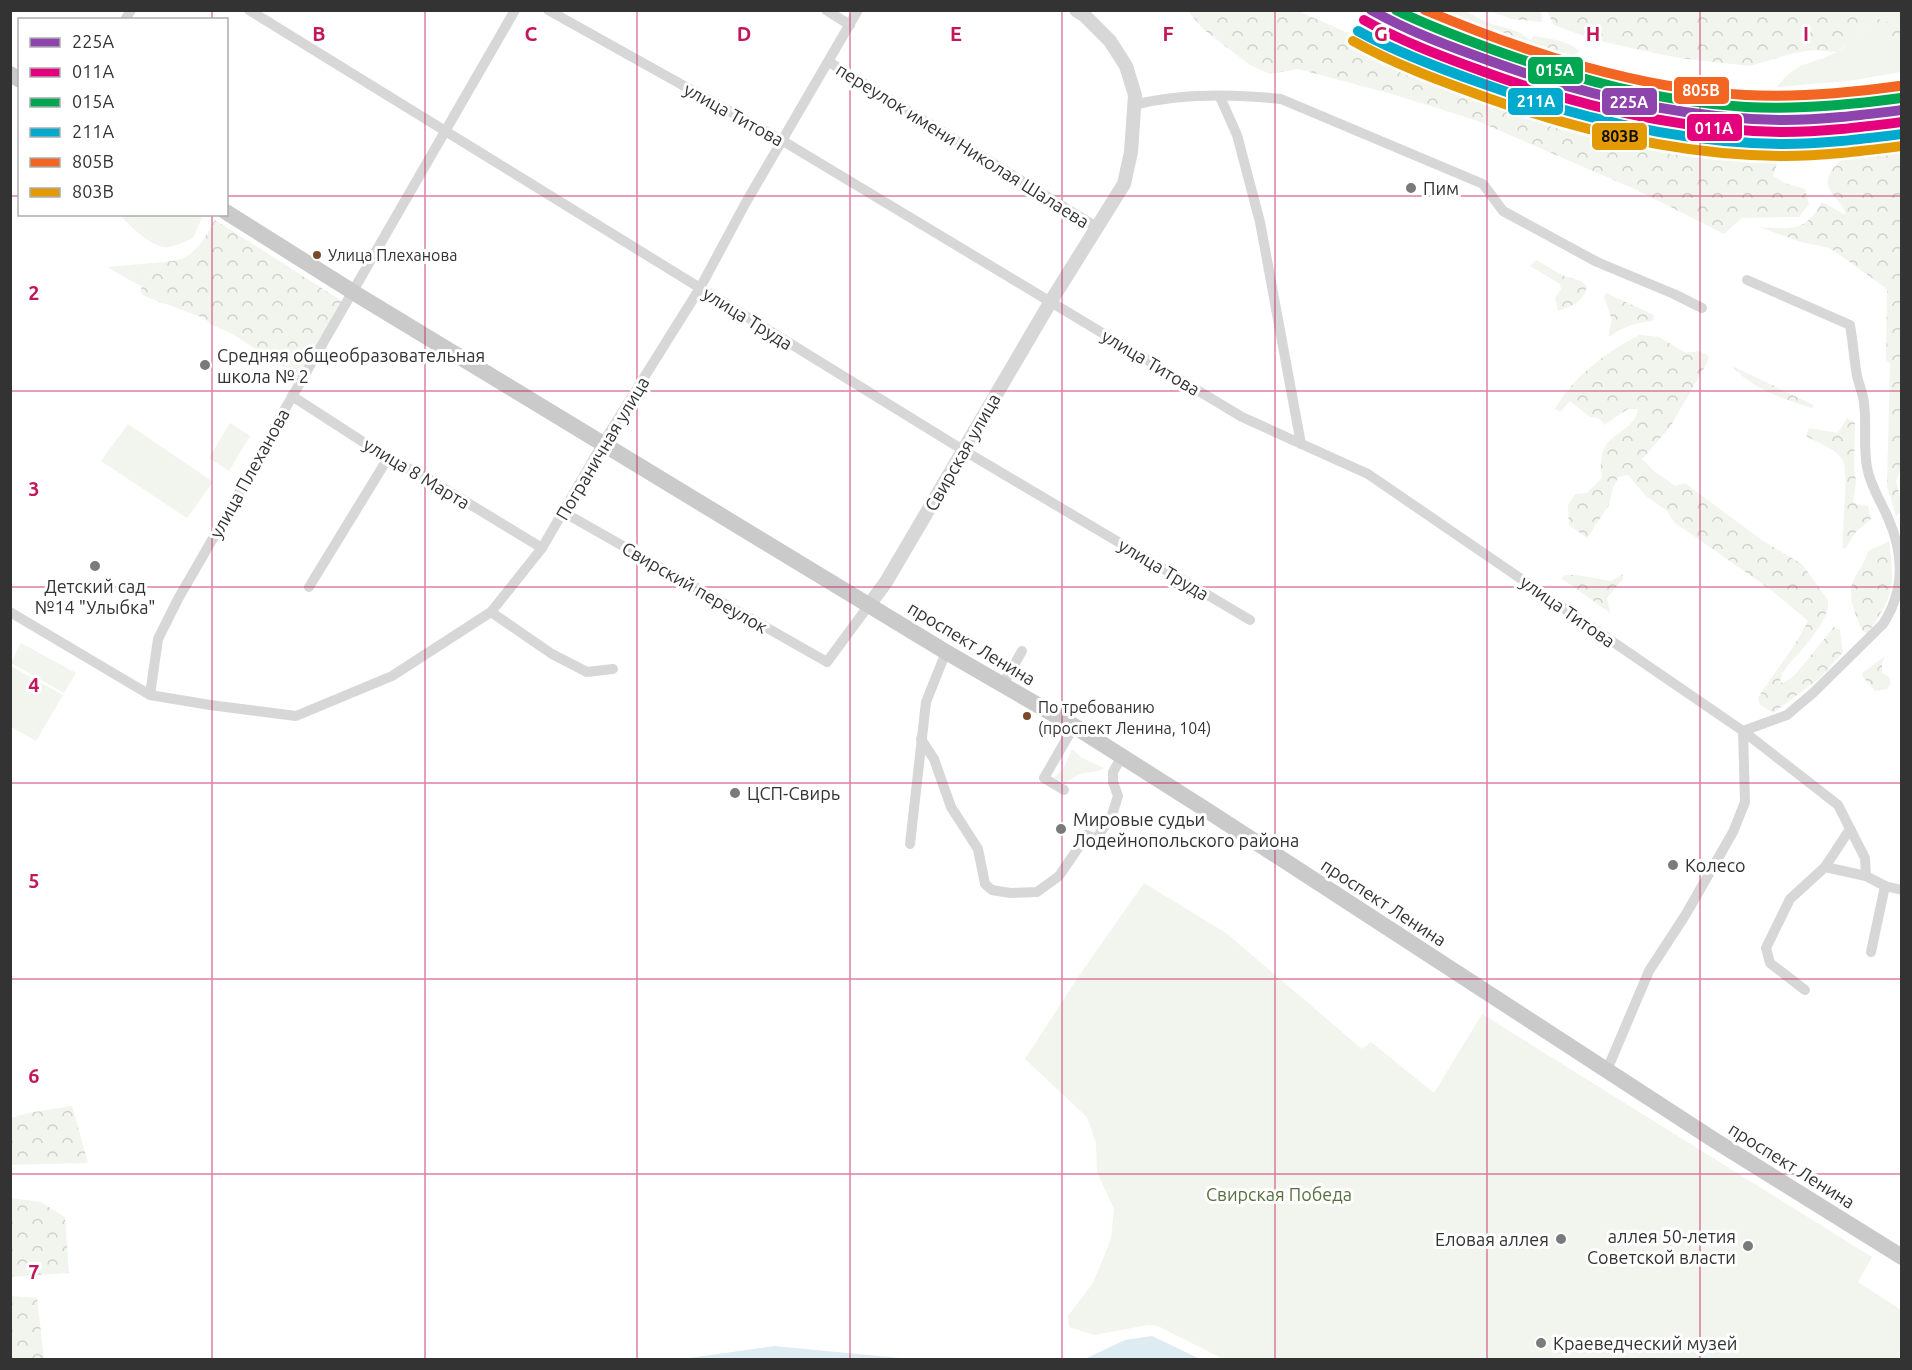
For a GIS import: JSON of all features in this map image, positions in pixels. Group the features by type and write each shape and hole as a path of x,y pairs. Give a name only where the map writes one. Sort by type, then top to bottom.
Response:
{"main road":[{"name":"проспект Ленина","path":"228,213 946,652 1074,726 1607,1070 1902,1257"}],"street":[{"name":"улица Труда","path":"249,10 963,450 1250,620"},
{"name":"улица Плеханова","path":"150,695 158,639 178,599 514,10"},
{"name":"улица Титова","path":"548,10 783,141 1242,417 1368,474 1743,731 1838,805 1865,858 1866,876"},
{"path":"826,10 850,24"},
{"name":"Пограничная улица","path":"150,695 296,716 392,676 491,612 542,548 603,443 700,288 858,10"},
{"name":"Свирская улица","path":"827,662 886,582 1051,301 1124,184 1131,152 1135,95 1126,66 1110,41 1076,10"},
{"name":"переулок имени Николая Шалаева","path":"829,62 1095,232"},
{"path":"1134,105 1160,98 1247,95 1281,99 1483,184 1503,211 1597,262 1702,308"},
{"path":"1220,97 1237,135 1260,222 1301,444"},
{"path":"1607,1070 1649,971 1686,914 1733,832 1745,802 1743,731 1787,715 1813,693 1883,624 1891,611 1898,591 1900,578 1897,543 1867,470 1864,402 1857,375 1850,325 1747,280"},
{"name":"улица 8 Марта","path":"292,396 388,458 425,477 542,548"},
{"path":"309,587 388,458"},
{"name":"Свирский переулок","path":"563,512 827,662"},
{"path":"491,612 552,654 587,672 613,669"},
{"path":"12,617 150,695"},
{"path":"1004,684 1022,651"},
{"path":"910,844 926,702 946,652"},
{"path":"1064,790 1044,778 1074,726"},
{"path":"921,739 934,759 951,807 978,849 985,884 992,890 1010,893 1037,892 1059,876 1087,835 1096,839 1113,815 1118,796 1113,782 1113,772 1122,756"},
{"path":"1805,990 1770,963 1766,948 1790,900 1825,867 1850,830"},
{"path":"1825,867 1866,876 1885,886 1902,890"},
{"path":"1871,952 1885,886"}],"green space":[{"path":"1848,10 1851,13 1851,11 1875,11 1877,18 1900,27 1901,42 1888,42 1866,27 1851,42 1836,52 1814,50 1794,53 1750,66 1679,58 1595,40 1554,25 1547,11"},
{"path":"1188,11 1298,11 1371,43 1579,118 1626,119 1740,138 1857,131 1865,135 1863,139 1843,148 1814,152 1797,151 1778,161 1773,176 1785,183 1805,189 1809,204 1799,217 1742,218 1724,234 1637,190 1475,120 1392,94 1298,69 1270,74 1250,65 1203,29"},
{"path":"1436,11 1465,11 1486,22 1519,32 1530,40 1534,36 1558,41 1580,52 1568,55 1551,54 1530,49 1486,34"},
{"path":"1489,11 1541,11 1542,22 1512,19"},
{"path":"1875,11 1901,11 1901,33 1900,27 1877,18"},
{"path":"1866,27 1888,41 1901,42 1901,72 1848,81 1777,87 1791,72 1837,52"},
{"path":"1901,117 1901,145 1879,142 1871,144 1863,124"},
{"path":"1879,142 1902,145 1902,466 1896,481 1901,500 1901,512 1896,516 1887,486 1890,363 1886,360 1887,289 1830,248 1801,242 1759,227 1796,227 1809,219 1822,202 1846,215 1829,188 1828,180 1831,172 1844,158"},
{"path":"121,216 203,216 193,238 176,245 160,246 147,240"},
{"path":"215,220 345,303 300,378 204,318 144,296 140,291 165,262 183,258 196,249"},
{"path":"1536,260 1587,286 1580,300 1558,311 1555,298 1561,289 1560,284 1530,266"},
{"path":"165,262 142,287 107,267"},
{"path":"1606,293 1654,315 1653,321 1619,330 1609,337 1612,320 1604,297"},
{"path":"1639,335 1659,337 1686,353 1699,351 1709,356 1670,427 1642,459 1655,472 1675,486 1685,483 1763,541 1802,564 1828,600 1828,608 1819,628 1782,673 1780,682 1783,683 1794,676 1834,627 1840,630 1843,652 1821,677 1773,713 1760,705 1758,698 1808,621 1771,590 1674,522 1667,511 1646,496 1628,475 1618,477 1609,505 1587,538 1569,525 1568,505 1575,494 1587,493 1602,478 1601,461 1606,445 1629,425 1638,409 1628,409 1604,425 1600,419 1590,417 1570,401 1560,412 1555,409 1571,386 1591,366"},
{"path":"1732,366 1814,405 1812,408 1769,392 1749,381"},
{"path":"1847,418 1855,423 1856,481 1853,502 1868,506 1871,519 1855,533 1843,549 1844,465 1835,451 1806,436 1809,428 1838,433"},
{"path":"230,423 250,436 229,471 209,458"},
{"path":"128,424 213,482 187,518 101,461"},
{"path":"1889,541 1892,580 1888,599 1868,633 1863,632 1851,598 1852,584 1868,551"},
{"path":"1623,574 1623,579 1607,598 1610,613 1561,578 1565,575 1576,575 1611,581"},
{"path":"21,643 76,673 64,693 11,663"},
{"path":"1885,656 1882,673 1889,677 1891,684 1887,689 1875,691 1862,673"},
{"path":"11,666 63,695 36,741 11,727"},
{"path":"1072,749 1082,758 1104,768 1079,774 1065,783 1054,778 1063,769"},
{"name":"Свирская Победа","path":"1144,883 1226,933 1362,1049 1371,1042 1434,1093 1482,1014 1872,1257 1858,1282 1901,1310 1901,1359 1225,1360 1158,1326 1148,1325 1094,1335 1069,1327 1068,1316 1093,1283 1111,1239 1114,1209 1097,1172 1096,1143 1087,1117 1025,1059 1078,977"},
{"path":"72,1106 88,1163 11,1165 11,1118"},
{"path":"11,1198 41,1202 65,1217 69,1273 11,1277"},
{"path":"11,1296 37,1298 44,1359 11,1359"}],"shaded area":[{"path":"1152,1336 1200,1359 1085,1359 1125,1340"},
{"path":"774,1346 910,1359 682,1359"}],"transit line":[{"name":"225А","path":"1371,10 1446,45 1528,74 1600,95 1672,110 1746,119 1783,120 1902,110"},
{"name":"015А","path":"1396,10 1494,50 1555,70 1618,88 1681,100 1746,107 1785,108 1843,105 1901,98"},
{"name":"805В","path":"1425,10 1542,54 1663,85 1764,96 1822,94 1899,86"},
{"name":"011А","path":"1364,20 1410,43 1490,74 1562,97 1634,115 1708,127 1783,132 1902,122"},
{"name":"211А","path":"1358,31 1420,60 1520,97 1631,127 1706,139 1783,144 1902,134"},
{"name":"803В","path":"1353,41 1400,64 1482,96 1555,120 1630,139 1707,152 1745,155 1828,154 1902,146"}],"place":[{"name":"Пим","path":"1411,188"},
{"name":"Улица Плеханова","path":"317,255"},
{"name":"Средняя общеобразовательная школа № 2","path":"205,365"},
{"name":"Детский сад №14 \"Улыбка\"","path":"95,566"},
{"name":"По требованию (проспект Ленина, 104)","path":"1027,716"},
{"name":"ЦСП-Свирь","path":"735,793"},
{"name":"Мировые судьи Лодейнопольского района","path":"1061,829"},
{"name":"Колесо","path":"1673,865"},
{"name":"Еловая аллея","path":"1561,1239"},
{"name":"аллея 50-летия Советской власти","path":"1748,1246"},
{"name":"Краеведческий музей","path":"1541,1343"}]}
